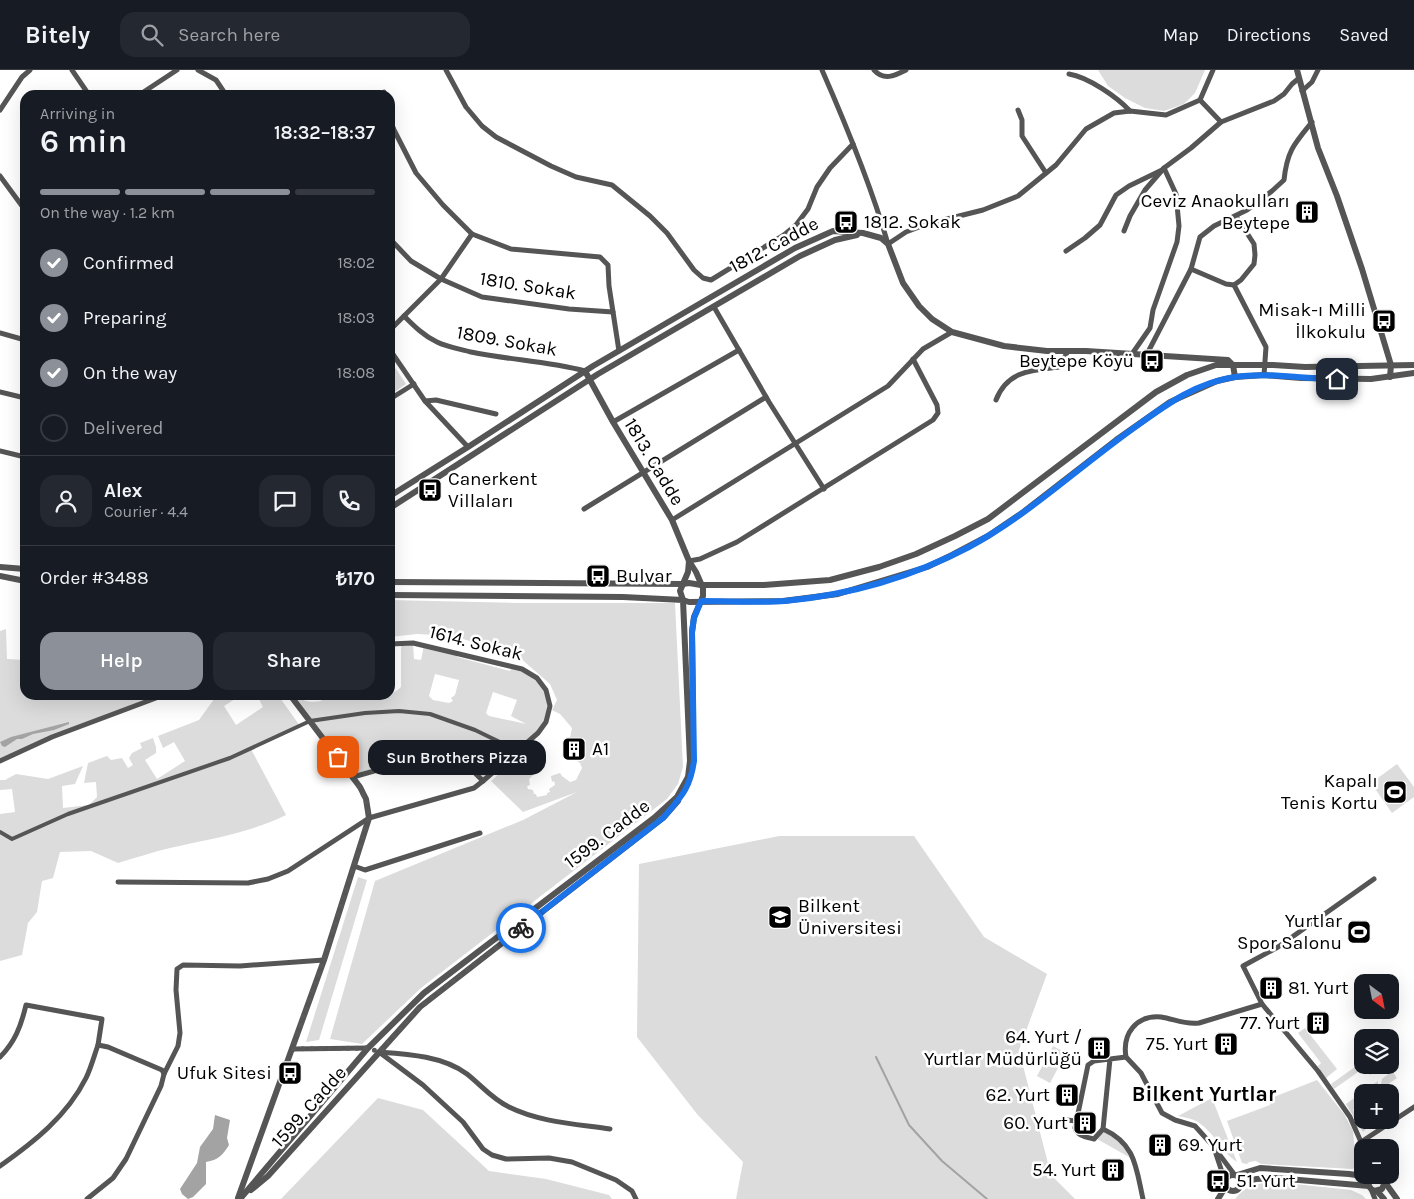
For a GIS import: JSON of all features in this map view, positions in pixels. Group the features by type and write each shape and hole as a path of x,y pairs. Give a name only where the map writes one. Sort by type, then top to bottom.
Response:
{"street":[{"path":"0,110 22,77 30,70"},
{"path":"72,70 86,90"},
{"path":"147,90 177,70"},
{"path":"198,70 216,80 223,90"},
{"path":"446,70 466,107 482,126 496,137 551,166 576,177 612,185 650,216 667,233 694,270 703,278 711,280 784,236 796,225 808,209 817,188 830,168 853,144"},
{"path":"822,70 853,144 903,283 918,306 932,319 952,332 1004,346 1047,351 1147,354 1228,360 1233,365 1235,377"},
{"path":"874,70 884,77 893,77 906,70"},
{"path":"888,244 906,232 920,226 983,210 1018,196 1056,165 1086,129 1114,113 1130,111 1166,115 1200,100 1213,70"},
{"path":"1297,70 1318,148 1362,269 1391,365 1390,377"},
{"path":"1302,91 1312,82 1318,70"},
{"path":"1069,74 1076,75 1092,83 1122,102 1130,111"},
{"path":"1066,251 1100,225 1116,195 1164,168 1192,148 1221,122 1274,101 1284,94 1298,79"},
{"path":"1200,100 1221,122"},
{"path":"1018,110 1022,120 1022,136 1046,173"},
{"path":"1147,354 1191,269 1200,237 1214,226 1236,216 1260,201 1284,180 1286,165 1294,144 1312,122"},
{"path":"395,134 416,173 443,205 472,234 511,250 600,258 608,265 609,286 619,351"},
{"path":"1124,231 1145,190 1164,168"},
{"path":"1132,354 1150,328 1153,310 1177,242 1179,226 1176,194 1164,168"},
{"path":"0,176 20,203"},
{"path":"1191,269 1226,284 1234,285 1241,280 1254,264 1256,255 1254,244 1236,216"},
{"name":"1812. Cadde","path":"395,493 585,371 814,238 833,230 863,233"},
{"path":"863,233 881,238 888,244"},
{"name":"1812. Cadde","path":"395,505 589,380 818,246 863,233"},
{"path":"395,325 441,279 472,234"},
{"name":"1810. Sokak","path":"395,244 411,261 441,279 482,298 569,310 613,312"},
{"path":"1234,285 1266,347 1264,375"},
{"path":"714,307 766,397 824,489"},
{"name":"1809. Sokak","path":"404,316 418,331 437,342 454,348 487,355 559,364 585,371"},
{"path":"672,520 888,386 924,349 952,332"},
{"path":"0,333 20,339"},
{"path":"612,422 739,350"},
{"path":"996,400 1000,390 1015,376 1031,370 1059,367 1068,351"},
{"path":"395,357 425,401 468,447"},
{"path":"683,600 680,591 688,572 689,561 700,559 725,549 935,418 938,412 937,405 913,359"},
{"path":"395,582 764,585 830,580 879,567 916,554 988,519 1156,392 1187,375 1216,365 1305,367 1414,365"},
{"name":"1813. Cadde","path":"585,371 612,422 672,520 701,584"},
{"path":"395,595 623,597 683,600 689,602 783,601 838,594 927,567 988,536 1170,402 1217,381 1235,377 1264,375 1355,380 1414,373"},
{"path":"395,397 414,384"},
{"path":"0,392 20,397"},
{"path":"584,509 766,397"},
{"path":"425,401 436,400 496,414"},
{"path":"0,451 20,456"},
{"path":"0,567 20,569"},
{"path":"0,576 20,580"},
{"path":"701,584 704,592 701,601"},
{"name":"1599. Cadde","path":"240,1199 368,1048 424,993 654,818 677,797 688,777 690,761 683,600"},
{"name":"1599. Cadde","path":"240,1199 268,1176 420,1007 663,818 681,797 691,779 694,761 692,632 694,618 701,601"},
{"name":"1614. Sokak","path":"118,882 248,883 268,879 288,871 369,818 474,788 538,733 546,722 550,706 546,690 537,678 519,668 414,643 395,644"},
{"path":"0,762 52,737 151,700"},
{"path":"240,1199 324,960 369,818 366,798 353,777 294,700"},
{"path":"0,832 12,839 68,814 230,758 310,721 365,713 399,711 430,714 475,730 518,751"},
{"path":"353,777 441,752 458,756 483,782"},
{"path":"354,866 365,870 480,834"},
{"path":"1360,1139 1350,1117 1338,1098 1262,1004 1243,966 1278,948 1374,879"},
{"path":"87,1199 113,1178 126,1159 158,1094 164,1074 178,1046 180,1033 176,990 177,968 183,965 240,966 324,960"},
{"path":"1240,1185 1241,1181 1214,1146 1195,1126 1175,1120 1162,1113 1141,1073 1126,1057 1125,1040 1135,1025 1154,1017 1188,1024 1199,1024 1262,1004"},
{"path":"0,1057 10,1046 21,1027 26,1005 102,1019 98,1045 86,1078 53,1123 31,1143 0,1166"},
{"path":"98,1045 108,1047 162,1070 164,1074"},
{"path":"292,1049 368,1048 379,1052 410,1054 442,1061 466,1073 490,1095 508,1107 531,1116 610,1128"},
{"path":"379,1052 423,1085 463,1122 483,1149 492,1155 506,1159 549,1158 572,1162 616,1180 632,1192 636,1199"},
{"path":"1110,1059 1103,1129 1094,1139 1079,1135 1074,1128 1088,1065 1094,1061 1110,1059 1126,1057"},
{"path":"1366,1139 1414,1107"},
{"path":"1067,1120 1076,1121"},
{"path":"1103,1129 1114,1134 1129,1149 1135,1163 1143,1199"},
{"path":"1214,1146 1228,1189 1234,1190"},
{"path":"1218,1199 1226,1183 1235,1175 1260,1168 1354,1175"},
{"path":"1229,1199 1234,1190 1240,1185 1256,1179 1276,1178 1372,1189 1382,1189 1383,1184"},
{"path":"1369,1184 1375,1199"},
{"path":"1386,1184 1397,1199"},
{"path":"1372,1189 1384,1199"}],"shaded area":[{"path":"1098,70 1205,70 1195,93 1184,104 1164,111 1145,108 1125,98 1108,86"},
{"path":"395,368 406,384 395,392"},
{"path":"395,600 517,603 675,603 683,767 678,784 667,799 421,988 362,1044 330,1039 375,881 523,820 577,792 523,812 491,781 516,759 523,768 532,768 534,774 529,779 530,785 527,786 528,789 533,790 537,797 547,795 550,792 549,789 555,785 554,781 552,782 551,776 560,773 570,782 576,780 582,768 580,763 574,759 574,757 578,757 578,754 581,753 580,744 577,744 576,740 573,741 570,738 572,728 560,714 552,710 557,700 550,684 519,657 454,636 417,634 395,636"},
{"path":"6,629 7,659 20,660 20,700 149,700 52,737 0,761 0,631"},
{"path":"401,643 413,643 414,659 421,660 424,645 458,653 457,657 510,671 512,666 537,678 546,690 550,706 546,722 537,734 483,781 458,756 440,752 354,774 298,700 309,702 322,700 395,700 396,691 401,687","holes":["435,674 459,680 455,695 451,698 453,701 449,703 433,700 429,696","493,692 517,700 511,716 526,724 489,716 486,713"]},
{"path":"213,700 233,700 224,706 236,725 263,707 260,700 282,700 300,726 251,749 286,815 244,831 118,863 91,851 60,852 53,878 42,881 37,912 28,923 22,955 0,961 0,814 15,812 12,789 0,790 0,780 5,780 16,774 48,779 83,766 75,784 62,786 63,808 89,805 97,797 96,782 84,783 88,763 107,756 111,760 122,758 128,768 133,765 129,758 132,753 142,748 140,743 153,738 156,753 145,760 157,779 185,761 174,742 163,748 158,736 199,720"},
{"path":"69,722 69,724 54,730 17,739 5,747 0,742 11,737"},
{"name":"Kapalı Tenis Kortu","path":"1397,764 1414,787 1414,797 1392,813 1371,783"},
{"path":"779,836 914,836 984,937 1047,974 1019,1050 1051,1175 1075,1199 736,1199 743,1162 697,1114 637,1037 639,864"},
{"path":"358,877 367,880 319,1040 306,1042"},
{"path":"1305,1028 1337,1069 1326,1078 1318,1066 1321,1063 1298,1033"},
{"path":"1053,1046 1066,1053 1050,1083 1037,1076"},
{"path":"1354,1068 1355,1074 1334,1089 1331,1084"},
{"path":"1388,1074 1394,1074 1397,1078 1388,1084 1381,1084 1382,1079"},
{"path":"1317,1080 1344,1114 1353,1131 1353,1169 1261,1164 1256,1161 1247,1164 1242,1163 1227,1121 1270,1105 1269,1099"},
{"path":"378,1098 423,1110 489,1171 546,1179 609,1195 612,1199 281,1199"},
{"path":"1212,1098 1237,1162 1201,1124 1192,1119 1178,1116"},
{"path":"1354,1098 1354,1117 1346,1104"},
{"path":"215,1115 230,1120 227,1138 229,1145 220,1156 206,1162 206,1184 193,1197 188,1199 182,1194 180,1189 197,1163 200,1147 213,1129"},
{"path":"1103,1132 1119,1142 1129,1157 1097,1139"},
{"path":"1276,1182 1351,1190 1366,1199 1235,1199 1248,1188 1264,1183"}],"waterway":[{"path":"876,1057 909,1125 942,1161 987,1199"}],"way so far":[{"path":"338,757 366,798 369,818 324,960 292,1049 368,1048 379,1052 420,1007 521,928"}],"place":[{"name":"Ceviz Anaokulları Beytepe","path":"1307,212"},
{"name":"1812. Sokak","path":"846,222"},
{"name":"Misak-ı Milli İlkokulu","path":"1384,321"},
{"name":"Beytepe Köyü","path":"1152,361"},
{"name":"Canerkent Villaları","path":"430,490"},
{"name":"Bulvar","path":"598,576"},
{"name":"A1","path":"574,749"},
{"name":"Sun Brothers Pizza","path":"338,757"},
{"name":"Kapalı Tenis Kortu","path":"1395,792"},
{"name":"Bilkent Üniversitesi","path":"780,917"},
{"name":"Yurtlar Spor Salonu","path":"1359,932"},
{"name":"81. Yurt","path":"1271,988"},
{"name":"77. Yurt","path":"1318,1023"},
{"name":"75. Yurt","path":"1226,1044"},
{"name":"64. Yurt / Yurtlar Müdürlüğü","path":"1099,1048"},
{"name":"Ufuk Sitesi","path":"290,1073"},
{"name":"62. Yurt","path":"1067,1095"},
{"name":"60. Yurt","path":"1085,1123"},
{"name":"69. Yurt","path":"1160,1145"},
{"name":"54. Yurt","path":"1113,1170"},
{"name":"51. Yurt","path":"1218,1181"}],"district":[{"name":"Bilkent Yurtlar","path":"1204,1094"}],"route":[{"path":"521,928 663,818 681,797 691,779 694,761 692,632 694,618 701,601 783,601 838,594 927,567 988,536 1116,440 1170,402 1185,395 1217,381 1235,377 1264,375 1337,379"}]}
